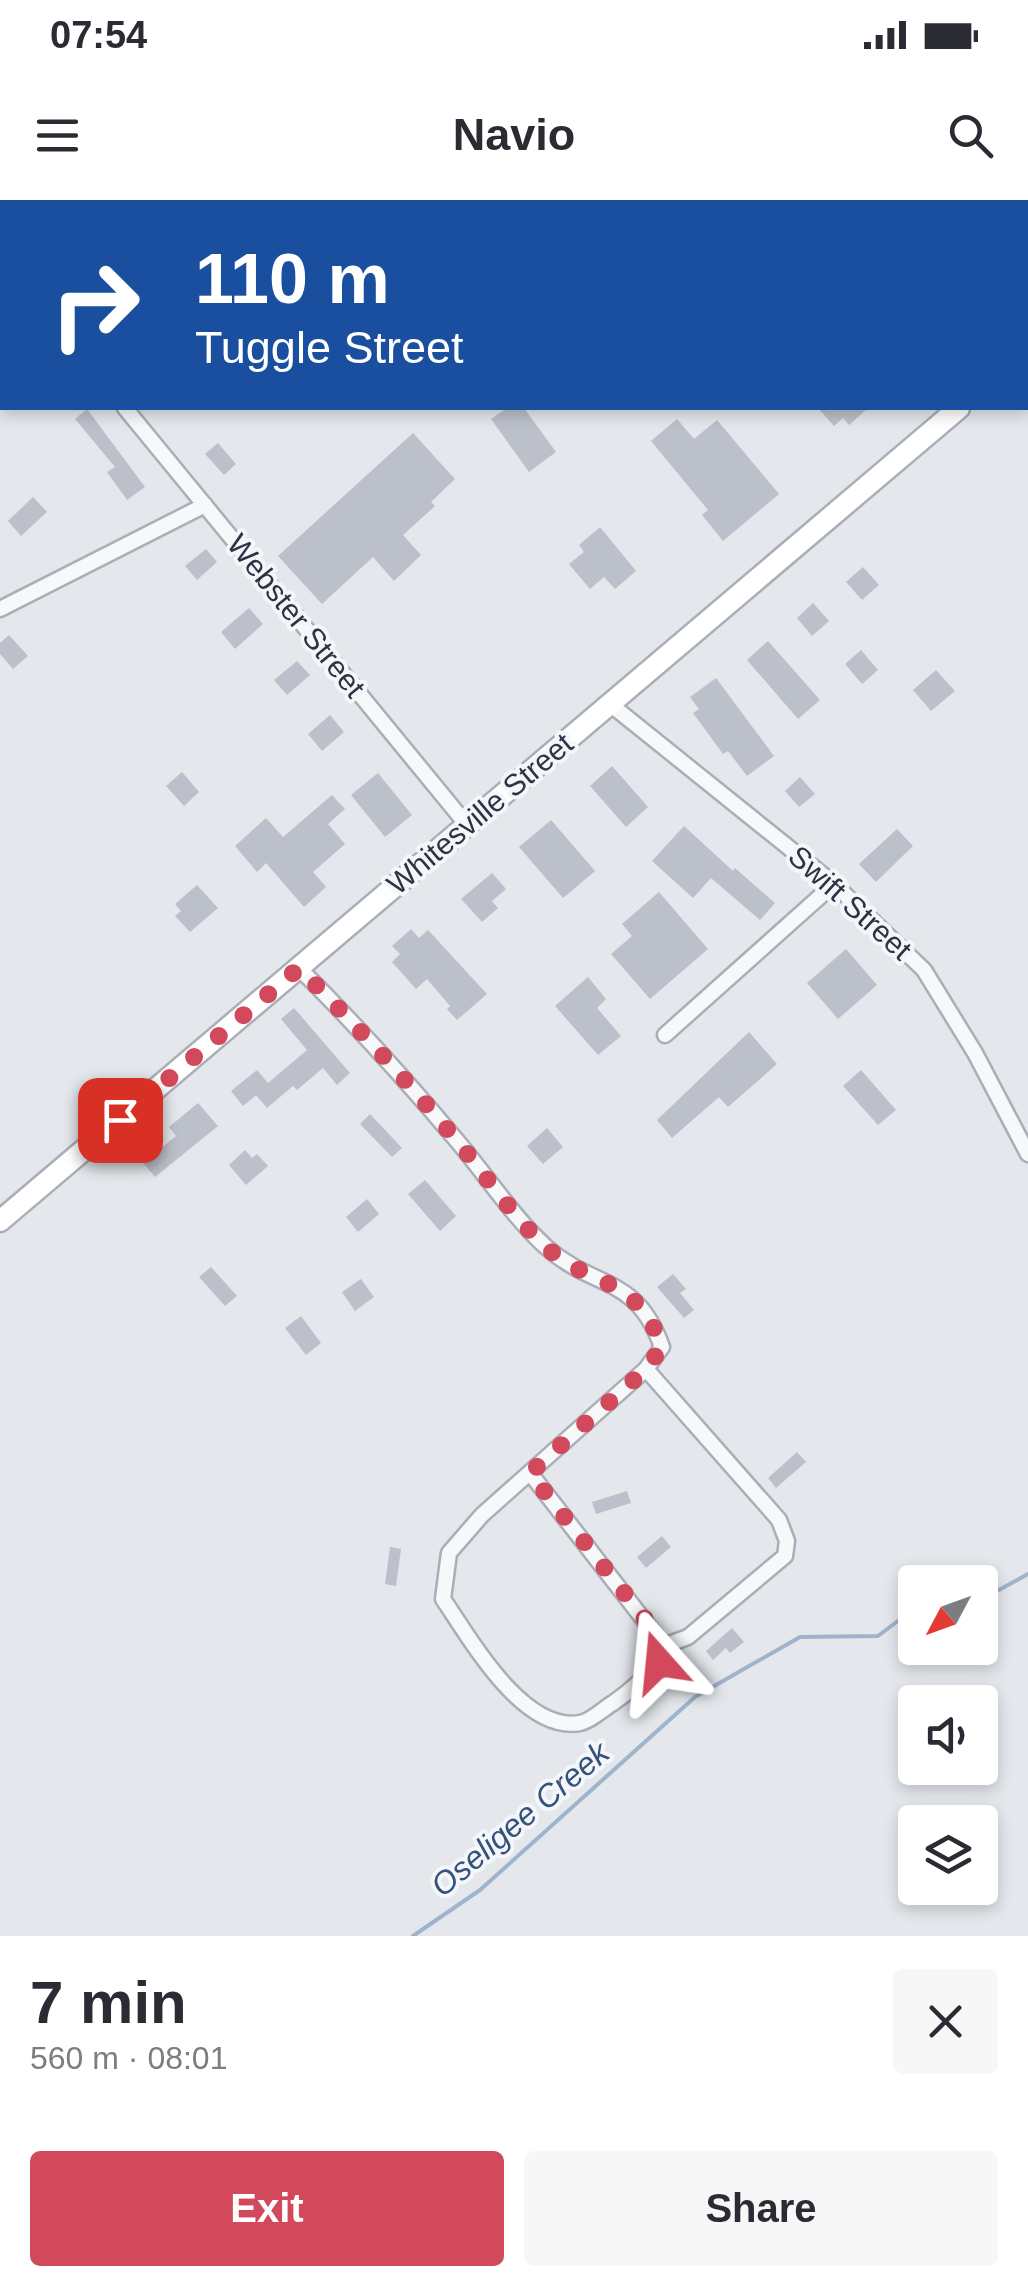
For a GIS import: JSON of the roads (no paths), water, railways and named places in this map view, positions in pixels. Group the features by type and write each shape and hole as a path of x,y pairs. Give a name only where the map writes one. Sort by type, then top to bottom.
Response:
{"main road":[{"name":"Whitesville Street","path":"0,1222 957,410"}],"street":[{"name":"Webster Street","path":"127,410 467,825"},
{"path":"0,609 205,505"},
{"name":"Swift Street","path":"610,704 834,884 924,970 976,1053 1028,1154"},
{"path":"665,1034 834,884"},
{"path":"299,968 386,1056 546,1247 583,1270 624,1288 652,1320 662,1347 646,1369 482,1514 449,1553 443,1600 527,1709 552,1722 582,1723 623,1696 659,1662 664,1646"},
{"path":"646,1369 778,1520 787,1541 785,1556 688,1637 664,1646"},
{"path":"530,1473 664,1646"}],"waterway":[{"name":"Oseligee Creek","path":"998,1590 1028,1574"},
{"name":"Oseligee Creek","path":"413,1936 480,1890 695,1697 800,1637 878,1636 898,1621"}]}
